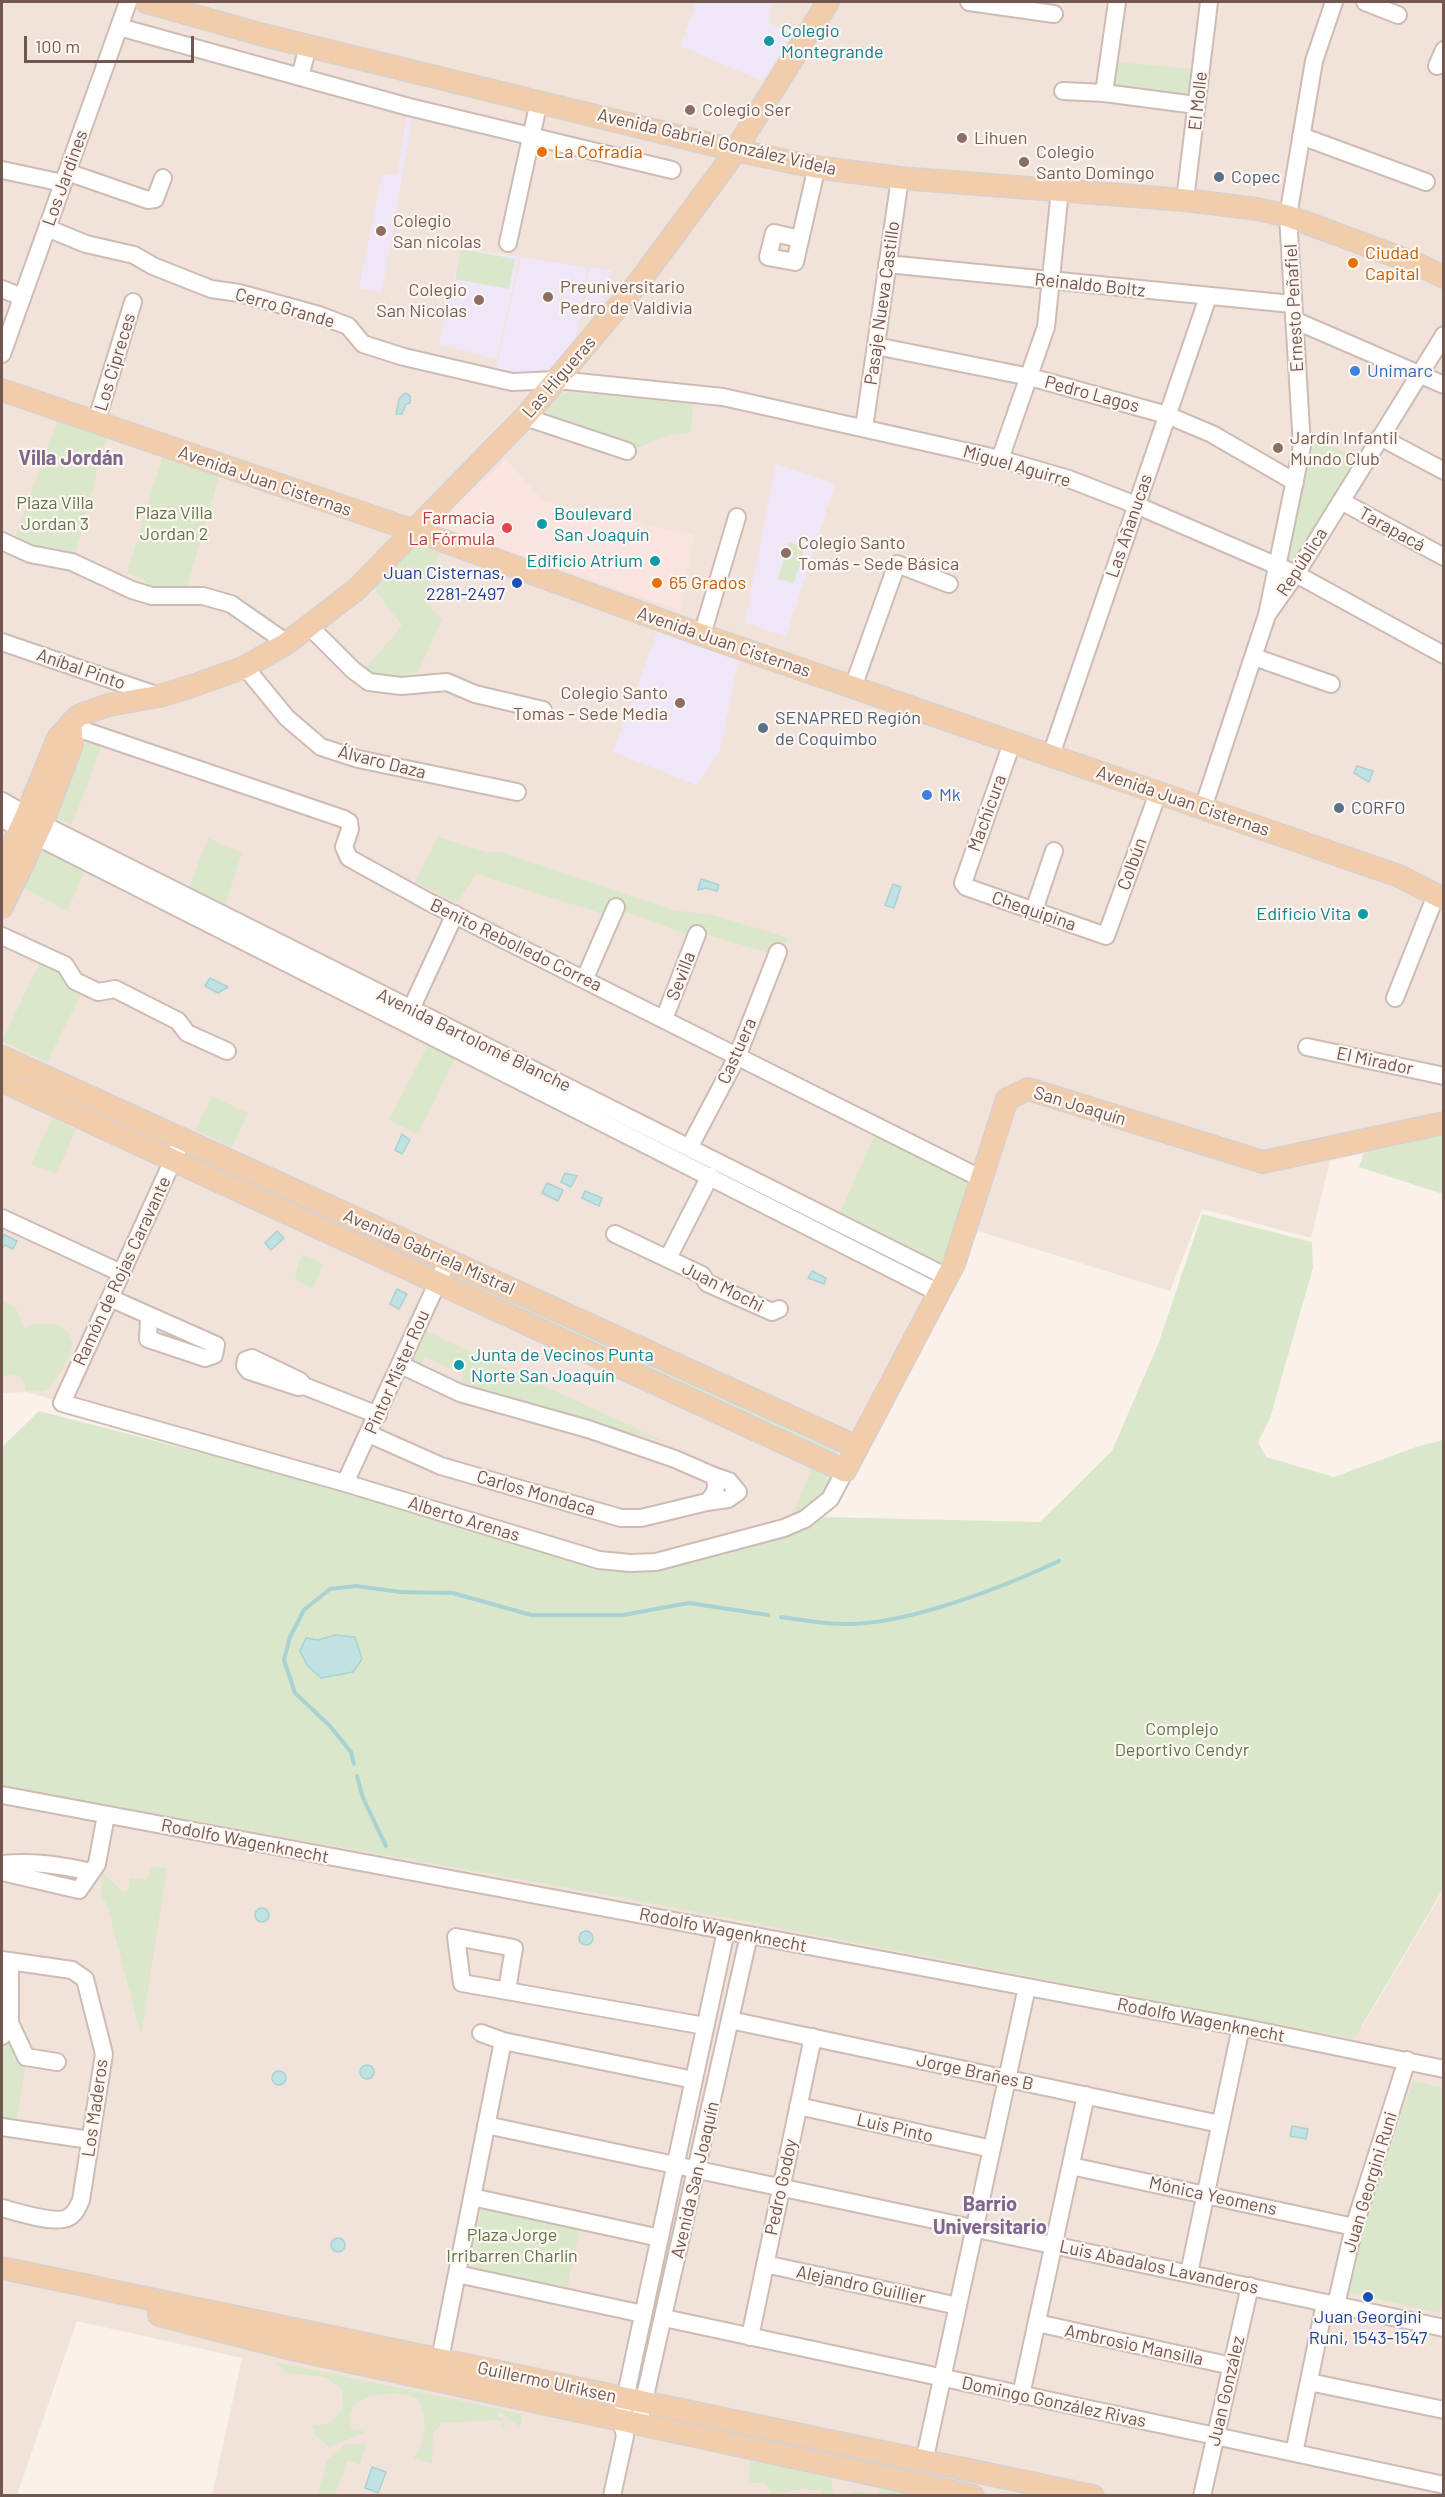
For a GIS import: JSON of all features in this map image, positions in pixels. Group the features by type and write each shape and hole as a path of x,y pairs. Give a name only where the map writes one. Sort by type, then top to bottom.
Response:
{"main road":[{"name":"Avenida Gabriel González Videla","path":"146,2 308,46 735,150 815,167 900,178 1185,200 1288,216 1417,264 1443,277"},
{"name":"Las Higueras","path":"32,826 58,738 84,712 160,696 245,667 310,627 357,589 416,532 525,417 639,282 735,150 828,2"},
{"name":"Avenida Juan Cisternas","path":"2,390 416,532 702,635 1399,876 1440,897"},
{"path":"2,868 32,826"},
{"path":"2,907 32,826"},
{"name":"Avenida Gabriela Mistral","path":"2,1057 857,1447"},
{"name":"Avenida Gabriela Mistral","path":"2,1081 845,1471"},
{"name":"San Joaquín","path":"845,1471 943,1285 1008,1100 1028,1089 1263,1162 1443,1123"},
{"name":"Guillermo Ulriksen","path":"2,2268 1093,2496"},
{"name":"Guillermo Ulriksen","path":"2,2282 200,2324 296,2350 566,2408 628,2426 684,2434 973,2496"},
{"path":"566,2408 578,2404 586,2390"},
{"path":"684,2434 687,2421 698,2414"}],"street":[{"name":"Los Jardines","path":"2,354 128,2"},
{"path":"969,2 1054,14"},
{"path":"1104,93 1117,2"},
{"name":"El Molle","path":"1185,200 1209,2"},
{"name":"Ernesto Peñafiel","path":"1267,615 1302,446 1288,216 1314,61 1334,2"},
{"path":"1365,2 1398,15"},
{"name":"Avenida Gabriel González Videla","path":"119,27 409,107 672,170"},
{"path":"300,77 308,46"},
{"path":"1437,66 1443,50"},
{"path":"1063,91 1104,93 1196,105"},
{"path":"508,243 539,101"},
{"path":"1301,136 1426,182"},
{"path":"800,239 815,167"},
{"path":"2,170 65,177 148,207 155,199 163,178"},
{"name":"Pasaje Nueva Castillo","path":"864,428 900,178"},
{"path":"1000,459 1046,327 1059,190"},
{"name":"Cerro Grande","path":"47,228 86,244 134,255 153,266 211,289 266,300 348,326 363,344 385,353 512,382 558,380"},
{"name":"Reinaldo Boltz","path":"887,264 1208,297 1293,312 1443,385"},
{"path":"2,289 22,297"},
{"name":"Las Añanucas","path":"1051,755 1208,297"},
{"name":"Los Cipreces","path":"96,422 134,302"},
{"name":"República","path":"1203,808 1267,615 1296,574 1443,335"},
{"name":"Pedro Lagos","path":"876,346 1030,377 1167,415 1212,434 1295,482"},
{"name":"Miguel Aguirre","path":"558,380 716,396 1000,459 1069,479 1136,505 1296,574 1443,655"},
{"path":"525,417 627,451"},
{"path":"1380,437 1443,471"},
{"name":"Tarapacá","path":"1341,501 1443,557"},
{"path":"702,635 737,517"},
{"path":"2,541 30,554 72,562 132,590 152,596 203,596 231,604 287,642"},
{"path":"853,687 897,564 949,584"},
{"path":"310,627 353,670 369,682 401,686 447,682 475,694 543,710"},
{"name":"Aníbal Pinto","path":"2,642 160,696"},
{"path":"1254,657 1331,684"},
{"name":"Álvaro Daza","path":"245,667 287,718 321,747 358,759 517,792"},
{"name":"Benito Rebolledo Correa","path":"71,726 344,819 349,822 350,829 344,847 349,858 737,1058 982,1179"},
{"name":"Machicura","path":"963,883 1012,743"},
{"name":"Colbún","path":"1106,936 1158,793"},
{"name":"Avenida Bartolomé Blanche","path":"2,801 32,826 186,903 411,1009 690,1146 943,1285"},
{"name":"Avenida Bartolomé Blanche","path":"2,819 32,826"},
{"path":"1034,910 1054,851"},
{"name":"Chequipina","path":"963,883 966,887 1106,936"},
{"path":"1395,998 1440,897"},
{"name":"Avenida Bartolomé Blanche","path":"186,903 413,1029 710,1176 943,1285"},
{"path":"585,978 616,908"},
{"path":"411,1009 455,914"},
{"name":"Sevilla","path":"664,1019 697,934"},
{"path":"2,936 65,965 75,981 98,992 105,993 115,989 178,1021 187,1033 227,1051"},
{"name":"Castuera","path":"690,1146 737,1058 778,952"},
{"name":"El Mirador","path":"1307,1047 1443,1076"},
{"name":"Ramón de Rojas Caravante","path":"62,1403 182,1140"},
{"name":"Juan Mochi","path":"668,1258 710,1176"},
{"path":"2,1218 121,1274"},
{"name":"Juan Mochi","path":"615,1234 702,1275 707,1283 772,1312 779,1309"},
{"name":"Pintor Mister Rou","path":"345,1483 448,1260"},
{"path":"110,1298 149,1316"},
{"name":"Carlos Mondaca","path":"369,1434 441,1466 621,1518 641,1518 707,1502 715,1494 717,1485 714,1476 675,1459 588,1429 460,1393 401,1365"},
{"path":"304,1386 378,1415"},
{"name":"Alberto Arenas","path":"62,1403 345,1483 599,1560 630,1563 656,1562 674,1558 754,1537 805,1519 830,1499 845,1471"},
{"name":"Rodolfo Wagenknecht","path":"2,1795 1241,2027 1443,2069"},
{"path":"2,1872 79,1890 97,1864 106,1815"},
{"path":"2,1864 33,1861 57,1863 91,1872"},
{"path":"29,1880 33,1861"},
{"name":"Avenida San Joaquín","path":"612,2496 628,2426 625,2398 726,1931"},
{"name":"Avenida San Joaquín","path":"628,2426 645,2403 749,1935"},
{"path":"6,1961 6,2029 26,2057 57,2062"},
{"name":"Los Maderos","path":"2,2208 57,2220 68,2218 76,2211 81,2200 104,2054 85,1979 72,1970 6,1961"},
{"path":"924,2462 1027,1987"},
{"path":"507,1990 705,2026"},
{"name":"Jorge Brañes B","path":"730,2020 1220,2124"},
{"path":"1189,2273 1241,2027"},
{"path":"481,2033 503,2041 694,2080"},
{"name":"Pedro Godoy","path":"750,2337 813,2037"},
{"path":"440,2359 503,2041"},
{"name":"Juan Georgini Runi","path":"1294,2454 1309,2382 1331,2304 1407,2060"},
{"path":"1021,2395 1086,2096"},
{"name":"Luis Pinto","path":"798,2106 992,2149"},
{"name":"Luis Abadalos Lavanderos","path":"486,2125 1443,2328"},
{"path":"2,2127 90,2140"},
{"name":"Mónica Yeomens","path":"1071,2166 1354,2227"},
{"path":"472,2197 660,2238"},
{"name":"Alejandro Guillier","path":"765,2264 958,2306"},
{"path":"457,2274 643,2314"},
{"name":"Juan González","path":"1202,2496 1250,2286"},
{"name":"Domingo González Rivas","path":"664,2319 1443,2486"},
{"name":"Ambrosio Mansilla","path":"1037,2323 1232,2366"},
{"path":"1309,2382 1443,2410"}],"shaded area":[{"path":"2,2 1443,2 1443,1135 1330,1161 1311,1238 1202,1209 1170,1291 978,1231 824,1517 813,1525 736,1550 618,1553 409,1511 28,1392 2,1393"},
{"name":"Colegio Montegrande","path":"696,2 773,2 768,22 793,34 762,81 681,46"},
{"name":"Colegio San nicolas","path":"406,118 412,118 382,292 359,288 382,175 398,174"},
{"name":"Colegio San Nicolas","path":"461,248 519,257 497,359 439,344"},
{"name":"Preuniversitario Pedro de Valdivia","path":"521,257 587,268 579,326 570,354 558,368 523,373 496,369"},
{"path":"589,267 612,270 609,282 605,286 605,300 600,303 585,301"},
{"path":"505,459 545,502 694,535 681,611 435,525"},
{"name":"Colegio Santo Tomás - Sede Básica","path":"776,464 835,484 786,637 745,622"},
{"name":"Colegio Santo Tomas - Sede Media","path":"658,630 739,657 720,750 697,785 613,752"},
{"path":"2,1786 184,1814 1362,2027 1443,1891 1443,2495 212,2495 242,2358 77,2321 17,2495 2,2495"}],"green space":[{"path":"1116,62 1195,69 1192,94 1119,87 1114,83"},
{"path":"461,249 515,259 509,289 455,279"},
{"path":"569,392 693,404 691,432 669,435 637,448 596,432 538,417 553,397"},
{"name":"Plaza Villa Jordan 3","path":"58,418 107,434 75,555 35,545 16,536"},
{"path":"1309,439 1360,457 1297,557 1287,561"},
{"name":"Plaza Villa Jordan 2","path":"164,452 220,473 185,594 158,594 143,579 127,573"},
{"path":"789,542 805,547 794,583 778,579"},
{"path":"421,547 439,552 424,601 442,620 418,672 391,676 379,675 365,669 402,626 371,584 402,553"},
{"path":"87,740 102,744 72,825 57,818"},
{"path":"438,837 490,853 499,851 672,910 714,915 788,938 782,957 692,930 689,935 628,913 607,915 476,874 457,903 415,882"},
{"path":"208,838 242,853 225,905 189,888"},
{"path":"43,850 85,870 67,911 24,888"},
{"path":"39,964 63,973 68,986 82,992 47,1062 2,1041"},
{"path":"429,1043 456,1057 418,1134 389,1120"},
{"path":"212,1096 248,1113 232,1147 195,1130"},
{"path":"52,1118 76,1130 56,1174 31,1165"},
{"path":"875,1134 968,1182 942,1265 840,1213"},
{"path":"1443,1135 1443,1194 1359,1167 1364,1153"},
{"path":"186,1148 436,1262 433,1270 182,1158"},
{"name":"Complejo Deportivo Cendyr","path":"1202,1214 1312,1242 1313,1268 1270,1418 1258,1442 1266,1457 1334,1477 1419,1446 1443,1440 1443,1889 1354,2039 629,1899 2,1786 2,1447 39,1411 237,1462 599,1567 667,1568 736,1550 813,1525 824,1517 1040,1522 1112,1451 1159,1342"},
{"path":"301,1255 318,1260 323,1265 313,1288 299,1282 295,1277"},
{"path":"451,1269 837,1446 838,1453 832,1456 446,1279"},
{"path":"2,1300 16,1309 24,1328 37,1324 52,1324 59,1326 70,1335 72,1348 66,1362 53,1383 44,1391 25,1390 25,1384 18,1375 2,1376"},
{"path":"422,1329 665,1442 459,1385 463,1374 424,1357 422,1365 412,1359 411,1353"},
{"path":"814,1463 833,1475 818,1500 793,1514"},
{"path":"153,1866 167,1869 141,2035 106,1901 101,1899 102,1872 123,1892 129,1890 130,1878 146,1880"},
{"path":"11,2031 26,2064 16,2124 2,2122 2,2043"},
{"path":"1413,2081 1443,2088 1443,2304 1438,2313 1348,2292 1364,2221"},
{"name":"Plaza Jorge Irribarren Charlín","path":"482,2205 580,2228 567,2289 469,2270"},
{"path":"275,2362 523,2414 520,2428 503,2414 497,2413 498,2417 503,2418 505,2429 502,2429 501,2421 496,2420 441,2423 433,2434 432,2464 413,2458 421,2445 425,2422 418,2400 403,2395 385,2394 367,2398 353,2405 349,2419 352,2429 366,2432 329,2447 316,2436 311,2425 330,2423 335,2418 343,2407 342,2389 325,2377 287,2373"},
{"path":"346,2444 366,2445 360,2465 347,2460 335,2495 318,2495 327,2460"},
{"path":"751,2457 831,2475 833,2495 823,2495 821,2489 809,2491 807,2487 773,2495 765,2483 748,2483"},
{"path":"881,2486 922,2496 851,2496 852,2490 878,2495"}],"water":[{"path":"405,393 410,396 410,403 406,404 402,414 396,414 399,399"},
{"path":"1357,766 1373,771 1369,782 1354,773"},
{"path":"701,879 719,885 717,891 706,888 698,890"},
{"path":"893,884 901,887 894,908 885,905"},
{"path":"210,978 228,987 218,993 205,986"},
{"path":"402,1134 410,1140 402,1154 395,1150"},
{"path":"565,1173 577,1176 571,1187 561,1182"},
{"path":"547,1183 563,1190 558,1201 542,1193"},
{"path":"585,1191 602,1198 599,1206 582,1198"},
{"path":"277,1231 284,1238 271,1250 265,1243"},
{"path":"3,1234 17,1241 13,1249 5,1245 2,1248"},
{"path":"812,1271 826,1278 824,1284 808,1278"},
{"path":"397,1289 407,1294 399,1309 390,1304"},
{"path":"335,1635 355,1637 362,1659 353,1672 321,1678 307,1665 300,1651 306,1638 318,1640"},
{"path":"259,1908 265,1908 269,1915 265,1922 259,1922 255,1918 255,1912"},
{"path":"586,1931 591,1933 593,1938 591,1943 586,1945 581,1943 579,1938 581,1933"},
{"path":"364,2065 370,2065 374,2072 370,2079 364,2079 360,2075 360,2069"},
{"path":"276,2071 282,2071 286,2078 282,2085 276,2085 272,2081 272,2075"},
{"path":"1292,2126 1308,2129 1306,2139 1290,2136"},
{"path":"335,2238 341,2238 345,2245 341,2252 335,2252 331,2248 331,2242"},
{"path":"372,2467 386,2472 378,2493 365,2488"}],"waterway":[{"path":"781,1617 841,1624 874,1622 901,1617 957,1602 1012,1582 1059,1561"},
{"path":"354,1764 351,1752 330,1726 295,1693 284,1660 290,1637 304,1610 330,1589 356,1586 401,1592 453,1593 531,1615 623,1615 689,1603 768,1615"},
{"path":"357,1776 363,1798 386,1846"}],"place":[{"name":"Colegio Montegrande","path":"769,41"},
{"name":"Colegio Ser","path":"690,110"},
{"name":"Lihuen","path":"962,138"},
{"name":"La Cofradía","path":"542,152"},
{"name":"Colegio Santo Domingo","path":"1024,162"},
{"name":"Copec","path":"1219,177"},
{"name":"Colegio San nicolas","path":"381,231"},
{"name":"Ciudad Capital","path":"1353,263"},
{"name":"Preuniversitario Pedro de Valdivia","path":"548,297"},
{"name":"Colegio San Nicolas","path":"479,300"},
{"name":"Unimarc","path":"1355,371"},
{"name":"Jardín Infantil Mundo Club","path":"1278,448"},
{"name":"Boulevard San Joaquín","path":"542,524"},
{"name":"Farmacia La Fórmula","path":"507,528"},
{"name":"Colegio Santo Tomás - Sede Básica","path":"786,553"},
{"name":"Edificio Atrium","path":"655,561"},
{"name":"Juan Cisternas, 2281-2497","path":"517,583"},
{"name":"65 Grados","path":"657,583"},
{"name":"Colegio Santo Tomas - Sede Media","path":"680,703"},
{"name":"SENAPRED Región de Coquimbo","path":"763,728"},
{"name":"Mk","path":"927,795"},
{"name":"CORFO","path":"1339,808"},
{"name":"Edificio Vita","path":"1363,914"},
{"name":"Junta de Vecinos Punta Norte San Joaquín","path":"459,1365"},
{"name":"Juan Georgini Runi, 1543-1547","path":"1368,2297"}],"district":[{"name":"Villa Jordán","path":"71,458"},
{"name":"Barrio Universitario","path":"990,2216"}]}
